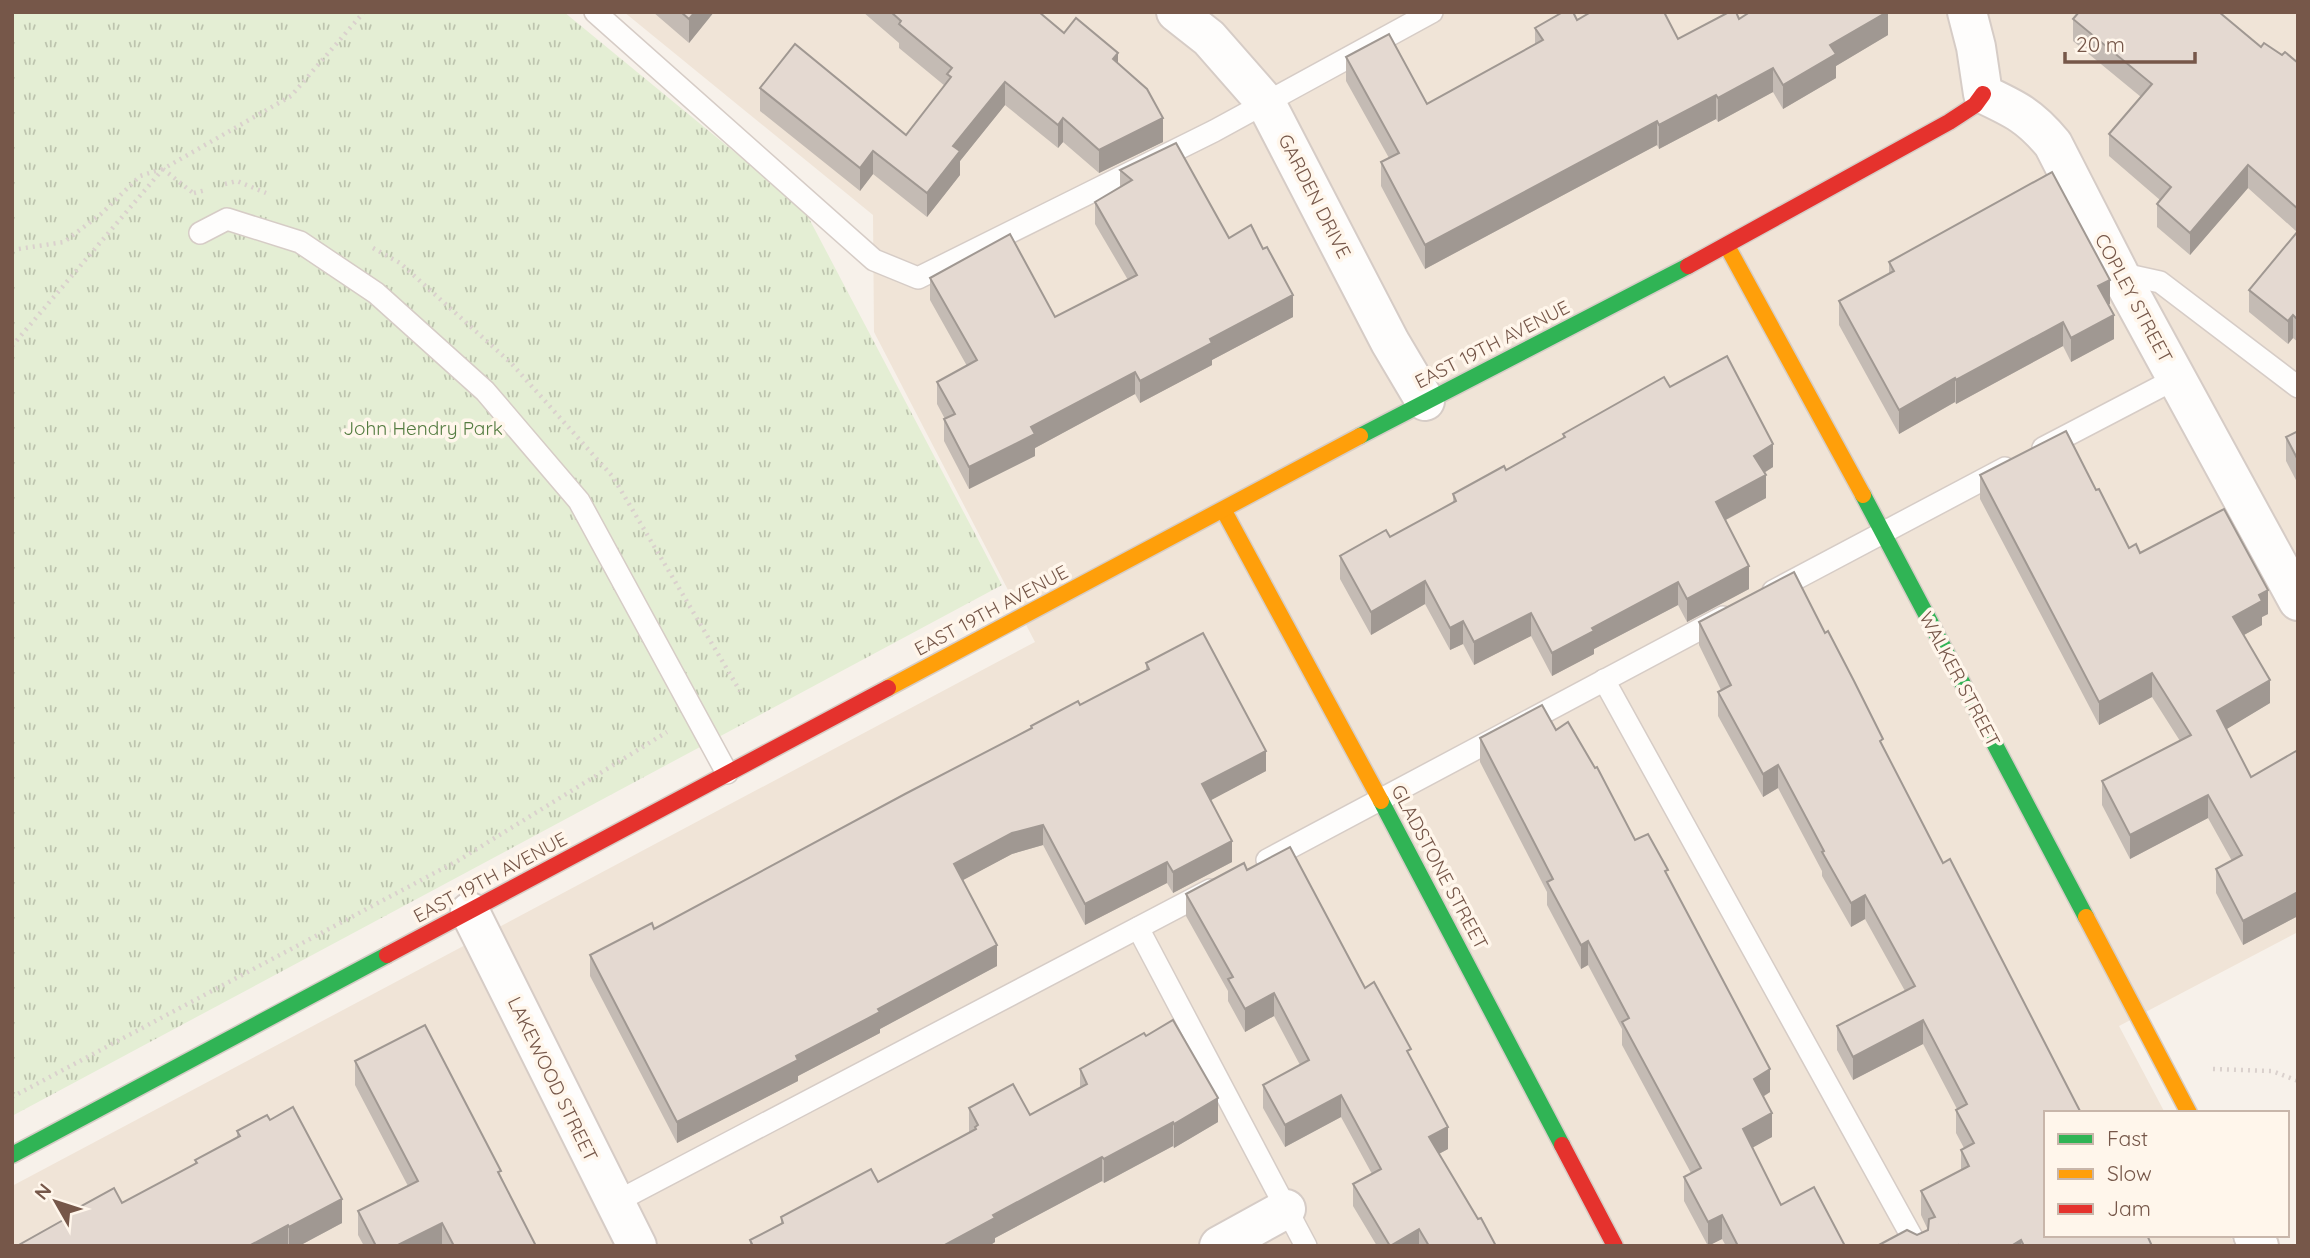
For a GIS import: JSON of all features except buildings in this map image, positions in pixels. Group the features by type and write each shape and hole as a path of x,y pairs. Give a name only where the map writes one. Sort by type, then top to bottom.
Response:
{"street":[{"name":"GARDEN DRIVE","path":"1176,12 1209,38 1266,103 1390,342 1425,401"},
{"path":"1967,12 1976,47 1983,94"},
{"name":"EAST 19TH AVENUE","path":"12,1155 726,773 1224,511 1425,401 1727,246 1950,122 1975,105 1983,94"},
{"name":"COPLEY STREET","path":"1983,94 2020,111 2040,128 2053,144 2119,273 2298,601"},
{"name":"WALKER STREET","path":"1727,246 1882,532 2188,1111"},
{"name":"GLADSTONE STREET","path":"1224,511 1380,799 1615,1246"},
{"name":"LAKEWOOD STREET","path":"470,912 636,1246"},
{"path":"1219,1246 1286,1209"}],"lane":[{"path":"595,12 874,260 918,278 1266,103 1432,12"},
{"path":"200,233 227,219 300,242 376,293 485,391 579,501 726,773"},
{"path":"2119,273 2160,282 2298,387"},
{"path":"1761,597 2177,378"},
{"path":"1249,869 1737,610"},
{"path":"1604,680 1917,1246"},
{"path":"614,1203 1224,882"},
{"path":"1138,928 1306,1246"}],"path":[{"path":"12,250 64,242 101,214 140,176 163,169 291,96 364,12"},
{"path":"163,169 194,193"},
{"path":"12,346 163,169"},
{"path":"12,1097 459,860 695,715"},
{"path":"2171,1078 2218,1068 2272,1071 2298,1081"}],"shaded area":[{"path":"624,12 2298,12 2298,932 2119,1026 2164,1111 2044,1111 2044,1237 2231,1237 2235,1246 12,1246 12,1186 1035,642 874,332 873,215"}],"green space":[{"name":"John Hendry Park","path":"12,12 564,12 804,209 1002,585 12,1116"}],"traffic: fast":[{"path":"1360,436 1688,266"},
{"path":"1863,495 2086,917"},
{"path":"1381,801 1562,1145"},
{"path":"12,1155 387,955"}],"traffic: slow":[{"path":"1727,246 1863,495"},
{"path":"888,688 1360,436"},
{"path":"1224,511 1381,801"},
{"path":"2086,917 2188,1111"}],"traffic: jam":[{"path":"1688,266 1949,122 1975,105 1983,94"},
{"path":"387,955 888,688"},
{"path":"1562,1145 1615,1246"}]}
